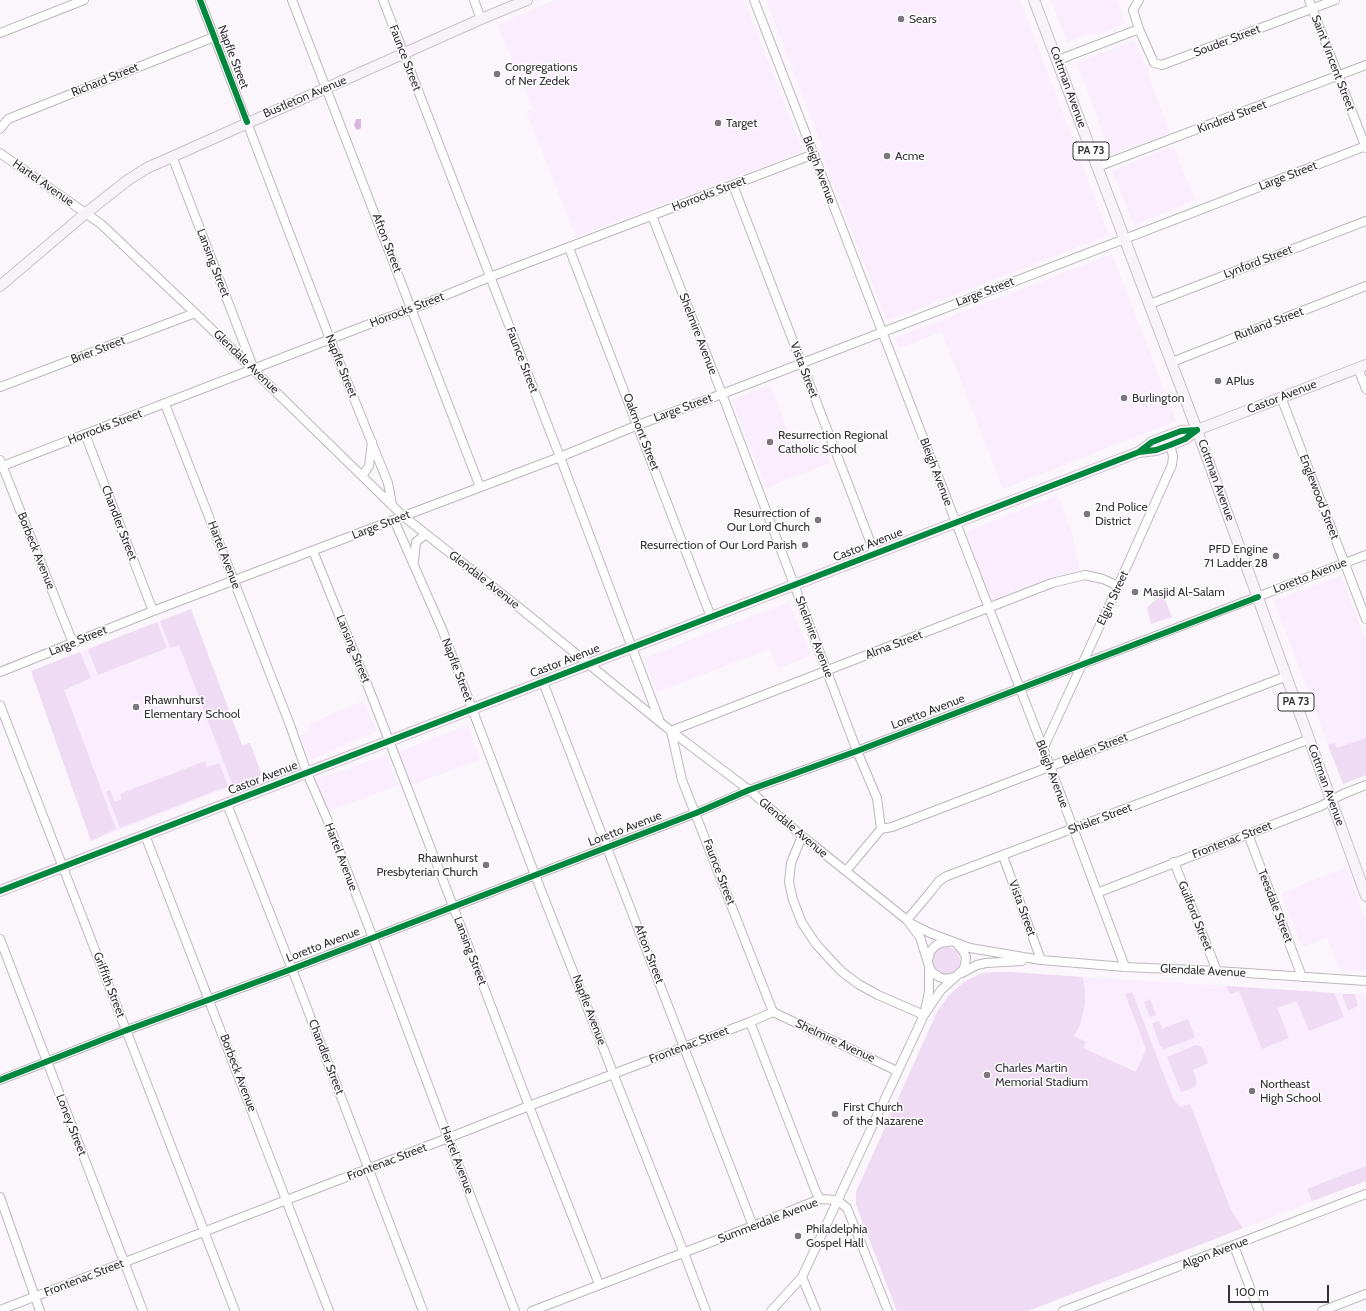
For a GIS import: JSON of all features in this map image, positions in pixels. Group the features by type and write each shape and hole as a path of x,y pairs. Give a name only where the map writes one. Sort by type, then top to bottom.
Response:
{"main road":[{"name":"Bustleton Avenue","path":"0,286 86,213 136,174 247,122 527,0"},
{"name":"Cottman Avenue","path":"1034,0 1172,362 1366,896"},
{"name":"Castor Avenue","path":"0,891 1139,452 1156,450 1170,445 1184,439 1197,430 1362,367"},
{"name":"Castor Avenue","path":"1139,452 1152,442 1174,433 1197,430"}],"street":[{"path":"0,32 84,0"},
{"name":"Napfle Street","path":"200,0 330,339 388,483 392,505"},
{"name":"Afton Street","path":"292,0 480,487"},
{"name":"Faunce Street","path":"383,0 560,457 659,720"},
{"path":"474,0 481,19"},
{"name":"Bleigh Avenue","path":"754,0 1050,766 1125,967"},
{"path":"1058,60 1139,29 1133,10 1138,0"},
{"name":"Saint Vincent Street","path":"1309,0 1366,147"},
{"name":"Souder Street","path":"1139,29 1154,63 1162,65 1335,0"},
{"name":"Richard Street","path":"0,129 8,119 214,37"},
{"name":"Kindred Street","path":"1097,167 1366,65"},
{"name":"Large Street","path":"0,672 153,611 560,457 638,425 1366,147"},
{"name":"Hartel Avenue","path":"0,153 86,213"},
{"name":"Horrocks Street","path":"1,464 165,404 330,339 412,309 490,277 814,154"},
{"name":"Lansing Street","path":"172,156 254,370"},
{"name":"Vista Street","path":"733,185 875,554"},
{"name":"Glendale Avenue","path":"86,213 101,224 195,312 404,516 671,731 749,790 846,872 922,930 954,943 986,952 1041,960 1125,967 1217,971 1366,981"},
{"name":"Shelmire Avenue","path":"652,216 722,394 857,751 877,798 881,829"},
{"name":"Lynford Street","path":"1150,304 1366,221"},
{"name":"Oakmont Street","path":"569,248 711,617"},
{"name":"Rutland Street","path":"1172,362 1366,286"},
{"name":"Brier Street","path":"0,387 195,312"},
{"path":"1362,367 1366,389"},
{"name":"Englewood Street","path":"1282,397 1366,620"},
{"name":"Hartel Avenue","path":"165,404 290,725 307,773 327,819 373,938 515,1311"},
{"name":"Chandler Street","path":"85,434 153,611"},
{"path":"362,476 368,466 372,441"},
{"name":"Elgin Street","path":"1043,749 1172,465 1173,456 1170,445"},
{"name":"Borbeck Avenue","path":"1,464 73,643"},
{"name":"Napfle Street","path":"394,520 442,629 472,709"},
{"name":"Napfle Street","path":"414,564 416,542 426,534"},
{"name":"Lansing Street","path":"313,551 453,906 599,1284"},
{"name":"Loretto Avenue","path":"0,1080 696,813 749,790 1020,689 1366,554"},
{"name":"Alma Street","path":"671,731 1044,586 1081,575 1096,576 1118,586"},
{"name":"Belden Street","path":"881,829 892,827 1287,676"},
{"name":"Afton Street","path":"543,682 608,847 753,1226"},
{"name":"Griffith Street","path":"0,704 235,1311"},
{"name":"Napfle Avenue","path":"472,709 535,875 706,1311"},
{"name":"Faunce Street","path":"671,731 682,780 773,1012"},
{"name":"Shisler Street","path":"907,920 940,882 948,876 1073,830 1310,739"},
{"name":"Frontenac Street","path":"1097,892 1321,806 1343,794 1366,785"},
{"name":"Chandler Street","path":"226,804 292,969 423,1311"},
{"path":"846,872 881,829"},
{"name":"Teesdale Street","path":"1248,834 1302,977"},
{"name":"Borbeck Avenue","path":"145,835 329,1311"},
{"path":"802,836 791,863 790,882 793,900 802,923 816,944 841,971 852,979 878,995 924,1015"},
{"name":"Vista Street","path":"1003,856 1041,960"},
{"name":"Guilford Street","path":"1174,862 1217,971"},
{"name":"Glendale Avenue","path":"907,920 920,938 928,964 935,975 942,979 951,979 978,965 986,963 1041,960"},
{"name":"Loney Street","path":"0,939 143,1311"},
{"path":"771,1311 802,1277 836,1200 844,1187 924,1015 941,990 960,974 965,965 966,958 963,951 954,943 942,942 935,946 930,952 928,964 929,992 924,1015"},
{"name":"Shelmire Avenue","path":"773,1012 897,1071"},
{"name":"Frontenac Street","path":"0,1310 204,1231 287,1201 773,1012"},
{"path":"750,1022 820,1199"},
{"name":"Algon Avenue","path":"1069,1310 1366,1194"},
{"path":"0,1197 40,1311"},
{"name":"Summerdale Avenue","path":"532,1311 820,1199 836,1200"},
{"path":"836,1200 847,1208 888,1311"},
{"path":"1234,1246 1259,1311"},
{"path":"802,1277 816,1311"},
{"path":"1322,1311 1366,1294"}],"shaded area":[{"path":"555,0 744,0 802,149 801,152 576,237 526,111 533,108 497,25"},
{"path":"766,0 1020,0 1109,235 887,321 820,150 822,146"},
{"path":"1051,0 1117,0 1125,23 1098,35 1088,34 1067,43"},
{"path":"1133,41 1136,43 1143,63 1150,68 1148,74 1170,133 1111,155 1077,63"},
{"path":"356,119 361,119 361,128 358,130 354,125"},
{"path":"1173,146 1195,200 1134,225 1112,171"},
{"path":"1112,254 1176,421 1003,489 942,332 899,348 895,338"},
{"name":"Resurrection Regional Catholic School","path":"770,385 794,446 820,437 830,463 766,488 732,400"},
{"path":"1058,495 1073,537 1080,572 991,603 978,570 966,532"},
{"path":"1341,576 1366,641 1366,775 1343,784 1274,601"},
{"path":"1163,594 1172,617 1151,624 1147,607"},
{"path":"789,602 811,656 778,668 770,649 657,692 644,658"},
{"name":"Rhawnhurst Elementary School","path":"191,609 242,745 250,743 262,775 91,841 31,671"},
{"path":"191,609 242,745 250,743 262,775 233,786 179,645 170,648 160,621"},
{"path":"157,622 167,648 98,675 88,649"},
{"path":"80,652 91,678 64,690 116,829 91,841 31,671"},
{"path":"363,701 377,731 310,760 300,736 309,731 309,724"},
{"path":"468,725 480,760 411,785 399,752"},
{"path":"1366,738 1366,775 1343,784 1328,745 1335,743 1337,748"},
{"path":"387,755 398,785 328,812 315,780"},
{"path":"205,761 207,767 219,763 228,786 120,828 106,792 110,790 115,802 122,799 120,794"},
{"path":"1347,867 1366,923 1366,971 1340,969 1327,938 1302,947 1281,893"},
{"path":"946,947 956,951 960,961 956,971 946,975 936,971 932,961 936,951"},
{"path":"993,972 1366,995 1366,1181 1028,1311 897,1311 856,1205 856,1192 937,1012 949,995 964,982 982,973"},
{"path":"993,972 1083,977 1085,1004 1080,1025 1074,1036 1086,1042 1083,1048 1136,1072 1146,1049 1125,994 1132,992 1174,1101 1181,1107 1190,1104 1231,1210 1243,1228 1028,1311 897,1311 856,1205 856,1192 937,1012 949,995 964,982 982,973"},
{"path":"1226,986 1334,993 1344,1017 1309,1031 1297,1001 1277,1008 1289,1038 1262,1049 1239,991 1230,994"},
{"path":"1342,994 1355,994 1358,1006 1348,1011"},
{"path":"1150,999 1156,1015 1150,1017 1144,1002"},
{"path":"1188,1019 1195,1037 1164,1049 1160,1046 1152,1023 1159,1021 1162,1029"},
{"path":"1196,1045 1203,1049 1208,1063 1193,1070 1197,1082 1195,1087 1181,1092 1167,1057"},
{"path":"1366,1166 1366,1181 1312,1201 1307,1189"}],"cycle path":[{"path":"200,0 247,122"},
{"path":"1139,452 1152,442 1181,431 1197,430"},
{"path":"0,891 1139,452 1156,450 1170,445 1185,439 1197,430"},
{"path":"0,1080 696,813 749,790 857,751 1258,597"}],"place":[{"name":"Sears","path":"901,19"},
{"name":"Congregations of Ner Zedek","path":"497,74"},
{"name":"Target","path":"718,123"},
{"name":"Acme","path":"887,156"},
{"name":"APlus","path":"1218,381"},
{"name":"Burlington","path":"1124,398"},
{"name":"Resurrection Regional Catholic School","path":"770,442"},
{"name":"2nd Police District","path":"1087,514"},
{"name":"Resurrection of Our Lord Church","path":"818,520"},
{"name":"Resurrection of Our Lord Parish","path":"805,545"},
{"name":"PFD Engine 71 Ladder 28","path":"1276,556"},
{"name":"Masjid Al-Salam","path":"1135,592"},
{"name":"Rhawnhurst Elementary School","path":"136,707"},
{"name":"Rhawnhurst Presbyterian Church","path":"486,865"},
{"name":"Charles Martin Memorial Stadium","path":"987,1075"},
{"name":"Northeast High School","path":"1252,1091"},
{"name":"First Church of the Nazarene","path":"835,1114"},
{"name":"Philadelphia Gospel Hall","path":"798,1236"}]}
